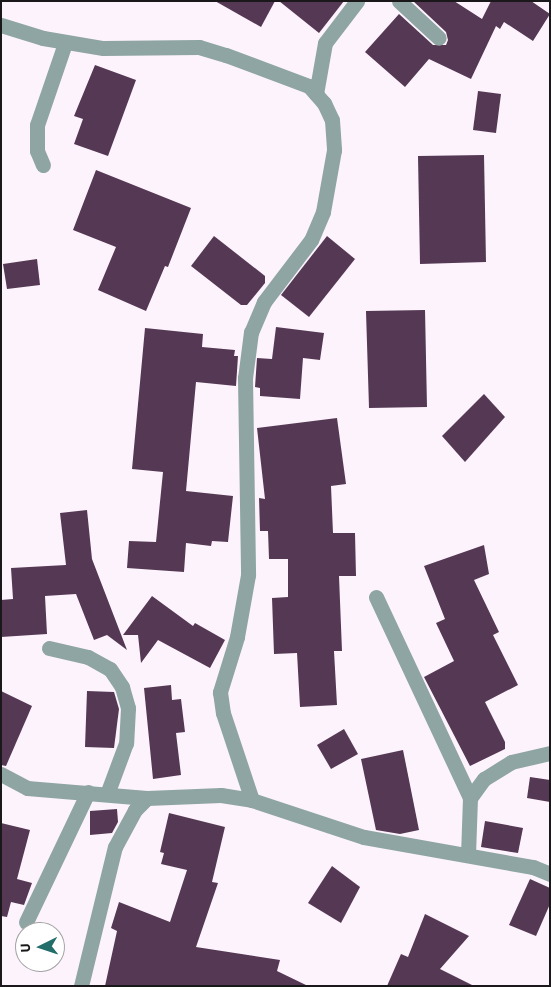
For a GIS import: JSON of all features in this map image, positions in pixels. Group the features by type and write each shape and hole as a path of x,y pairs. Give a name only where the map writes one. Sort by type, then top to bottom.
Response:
{"street":[{"path":"316,94 325,43 357,1"},
{"path":"399,1 438,38"},
{"path":"1,25 65,43 102,48 199,47 289,77 309,86 332,120 334,150 323,212 311,240 264,302 251,332 245,378 248,575 237,637 220,692 223,712 252,800"},
{"path":"43,165 37,150 37,125 65,43"},
{"path":"376,598 470,798 468,855"},
{"path":"49,648 88,657 110,669 122,686 128,708 126,743 107,794"},
{"path":"470,798 484,779 511,762 550,753"},
{"path":"1,774 27,788 147,798 221,795 252,800 364,836 533,867 550,874"},
{"path":"26,922 88,792"},
{"path":"81,986 115,847 135,810 147,798"}],"building":[{"path":"215,1 275,1 261,27"},
{"path":"279,1 344,1 319,33"},
{"path":"413,1 454,1 482,19 491,1 531,1 550,14 533,41 504,22 500,29 496,26 471,79 429,59 405,87 365,52 399,14 433,45 446,45 448,40 446,32"},
{"path":"95,65 136,80 108,156 74,144 83,119 74,116"},
{"path":"478,91 501,94 496,133 473,130"},
{"path":"484,155 486,262 420,264 418,156"},
{"path":"96,170 191,208 168,267 165,266 146,311 98,290 116,247 73,230"},
{"path":"214,236 265,276 265,283 247,305 241,305 191,266"},
{"path":"327,236 355,259 309,317 281,295"},
{"path":"37,259 40,285 7,289 3,264"},
{"path":"425,310 427,407 369,408 366,311"},
{"path":"276,327 324,333 320,360 303,358 300,399 260,396 260,388 255,387 257,358 272,359"},
{"path":"145,328 203,334 202,347 235,350 234,356 238,356 236,386 196,382 186,491 233,496 228,542 212,541 211,546 186,543 184,572 127,568 129,541 156,542 163,472 132,469"},
{"path":"484,394 505,417 465,462 442,436"},
{"path":"337,418 346,484 331,486 333,533 355,533 356,576 339,576 342,651 334,651 337,705 300,707 297,653 274,654 272,598 288,597 288,559 269,559 268,531 260,531 259,498 265,499 257,428"},
{"path":"87,510 92,559 127,650 107,635 94,640 76,594 45,596 47,634 1,637 1,600 13,599 11,568 66,565 60,513"},
{"path":"484,545 489,574 474,580 499,632 493,635 518,685 485,702 505,742 505,749 470,766 424,677 454,661 436,623 445,619 424,566"},
{"path":"152,596 193,626 195,623 225,640 210,668 158,640 141,663 138,635 123,635"},
{"path":"171,685 172,700 181,699 185,732 176,733 181,775 153,779 144,688"},
{"path":"1,691 32,706 6,766 1,765"},
{"path":"87,691 114,692 119,709 114,748 85,747"},
{"path":"344,729 358,754 331,769 317,745"},
{"path":"403,750 419,830 400,834 376,830 361,759"},
{"path":"530,777 550,780 550,802 527,798"},
{"path":"117,809 118,822 112,833 90,835 90,811"},
{"path":"169,813 225,827 212,882 218,883 196,947 280,960 277,971 308,986 105,986 117,931 111,928 119,902 170,922 187,870 161,864 164,853 160,852"},
{"path":"485,821 523,828 518,853 481,847"},
{"path":"1,823 30,830 17,879 32,883 24,905 11,902 7,917 1,916"},
{"path":"332,866 360,887 341,923 308,903"},
{"path":"530,879 550,888 550,904 536,936 509,925"},
{"path":"425,914 469,936 440,969 474,986 387,986 401,954 408,957"}]}
